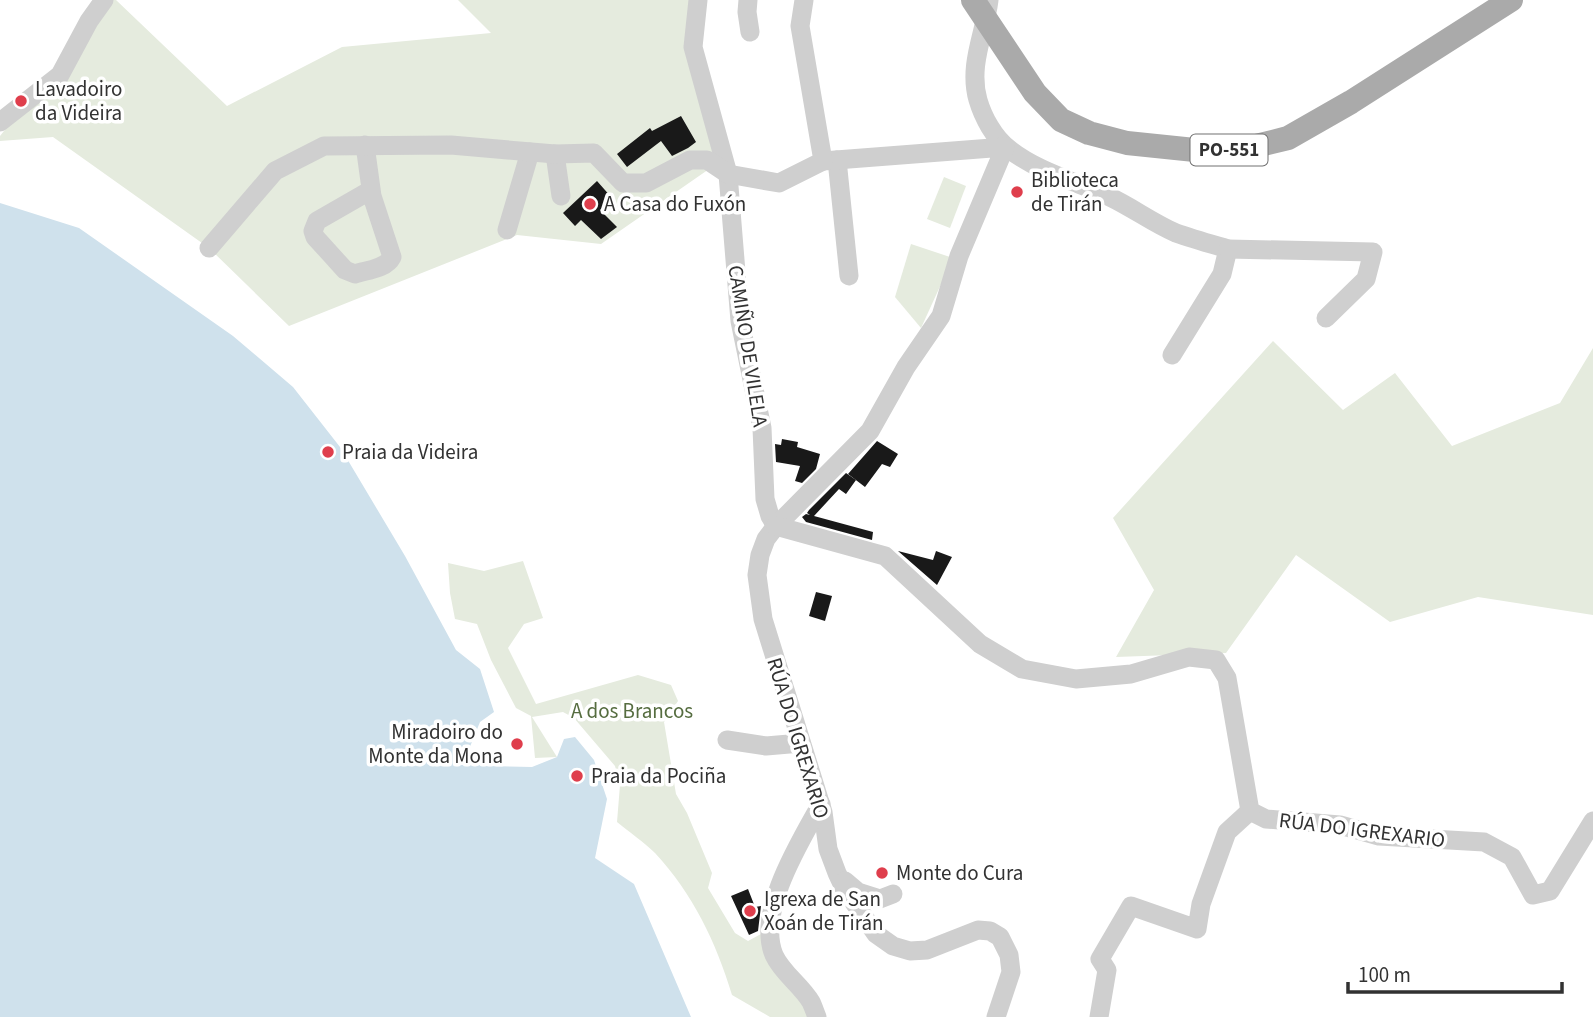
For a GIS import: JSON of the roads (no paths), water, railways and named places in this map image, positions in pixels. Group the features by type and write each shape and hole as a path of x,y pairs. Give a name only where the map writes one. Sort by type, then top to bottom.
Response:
{"main road":[{"name":"PO-551","path":"973,0 988,10 1035,93 1061,120 1089,133 1127,143 1214,152 1248,148 1288,138 1340,109 1511,0"}],"street":[{"path":"0,122 60,75 89,21 104,0"},
{"name":"CAMIÑO DE VILELA","path":"698,0 694,47 728,174 740,321 762,428 765,499 776,526"},
{"path":"748,0 750,32"},
{"path":"804,0 800,26 830,161 849,276"},
{"path":"988,10 977,44 977,97 985,120 1006,147 1023,160 1112,198 1176,233 1228,249 1373,252 1366,279 1326,318"},
{"path":"365,145 370,190 392,257 383,266 355,274 345,270 315,237 313,231 317,221 370,190"},
{"path":"209,248 275,171 324,146 452,145 555,154 594,153 623,183 646,183 690,160 707,160 728,174 779,183 830,161 1006,147"},
{"name":"RÚA DO IGREXARIO","path":"996,1017 1011,972 1009,955 1000,937 990,930 978,930 927,950 910,951 894,946 876,934 844,888 828,849 821,804 763,619 757,575 766,540 776,526 870,431 906,367 941,316 959,256 1006,147"},
{"path":"507,230 530,152"},
{"path":"555,154 561,196"},
{"path":"1172,355 1222,274 1228,249"},
{"name":"RÚA DO IGREXARIO","path":"776,526 885,556 980,644 1023,668 1076,679 1131,674 1188,657 1216,660 1227,678 1250,811 1266,819 1340,825 1379,836 1484,842 1512,857 1533,895 1550,891 1593,821"},
{"path":"727,740 757,746 801,743"},
{"path":"817,1017 811,1002 775,957 769,937 779,886 821,804"},
{"path":"1099,1017 1107,970 1100,959 1131,906 1198,929 1201,904 1227,832 1250,811"},
{"path":"837,873 858,892 880,899 892,894"}],"water":[{"path":"0,203 79,228 233,336 293,387 340,447 405,556 456,650 480,669 494,712 480,722 467,754 489,766 532,767 557,757 564,739 575,737 594,760 607,799 595,858 634,884 691,1017 0,1017"}],"place":[{"name":"Lavadoiro da Videira","path":"21,101"},
{"name":"Biblioteca de Tirán","path":"1017,192"},
{"name":"A Casa do Fuxón","path":"590,204"},
{"name":"Praia da Videira","path":"328,452"},
{"name":"Miradoiro do Monte da Mona","path":"517,744"},
{"name":"Praia da Pociña","path":"577,776"},
{"name":"Monte do Cura","path":"882,873"},
{"name":"Igrexa de San Xoán de Tirán","path":"750,911"}],"park label":[{"name":"A dos Brancos","path":"632,711"}]}
